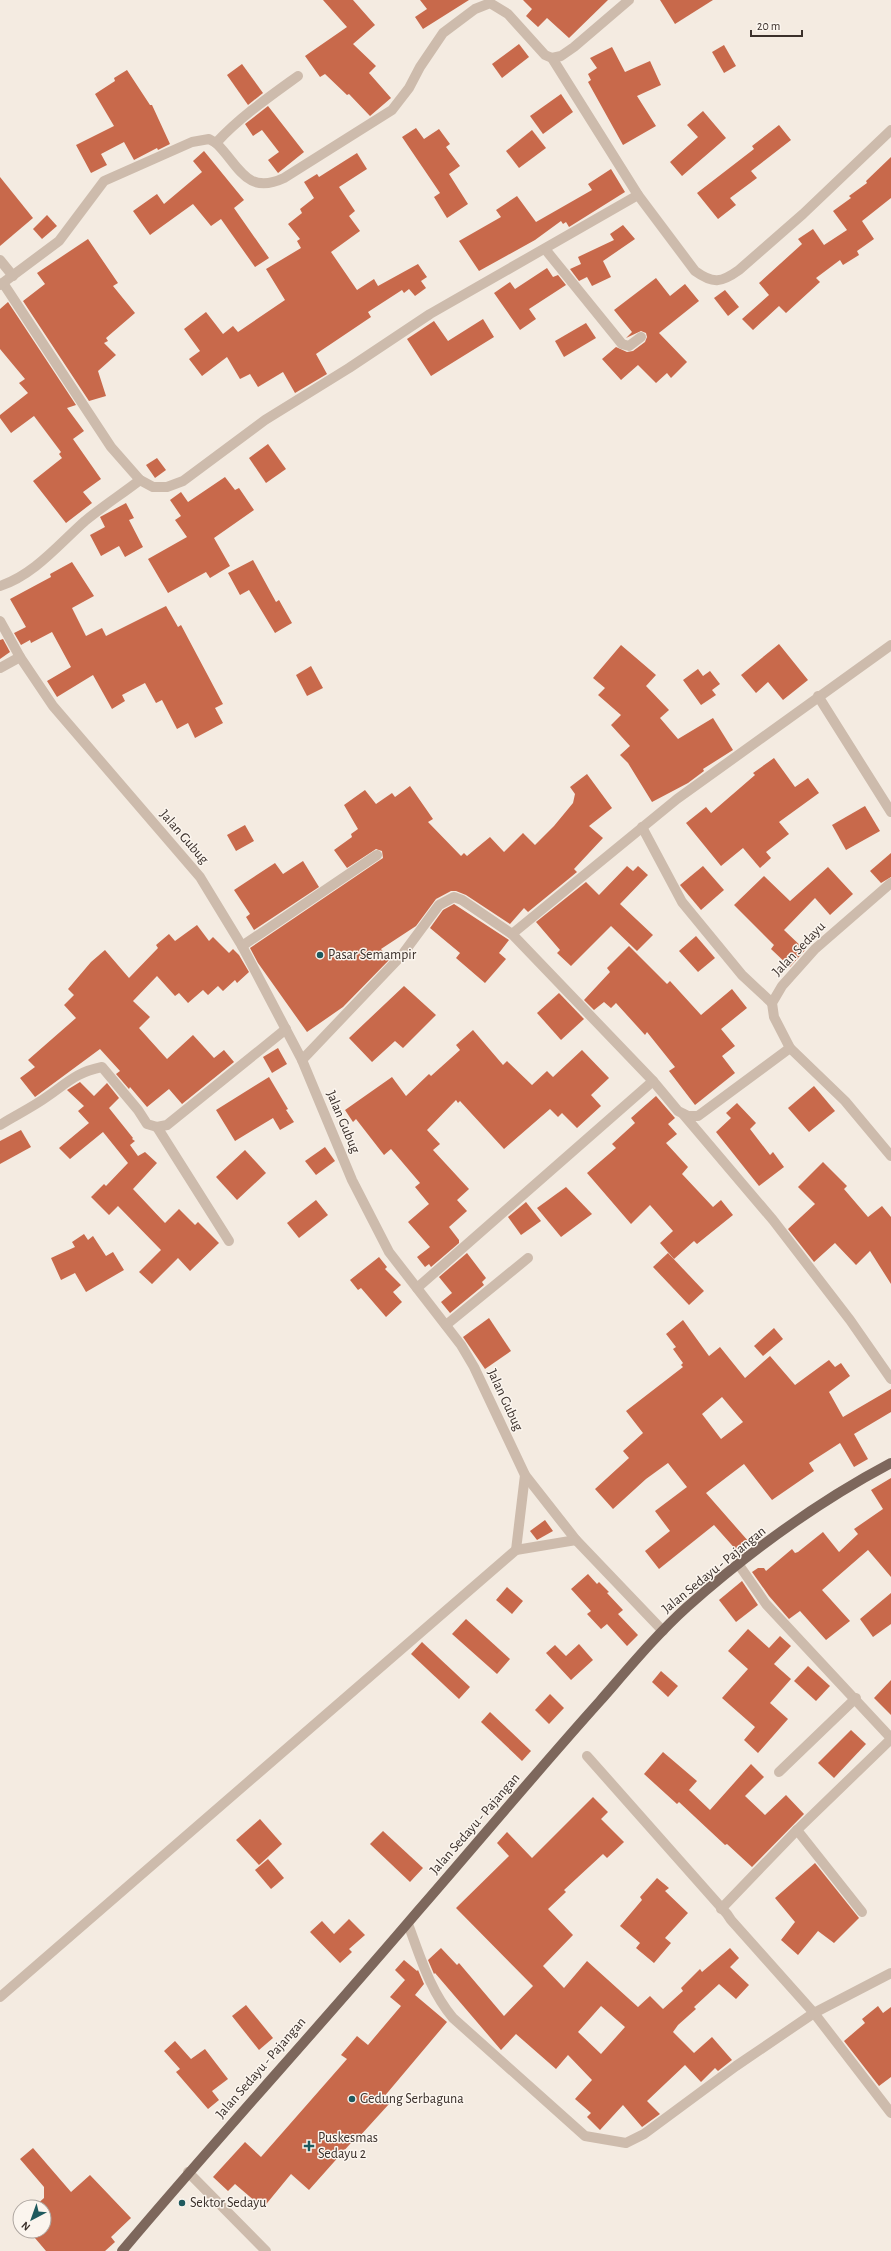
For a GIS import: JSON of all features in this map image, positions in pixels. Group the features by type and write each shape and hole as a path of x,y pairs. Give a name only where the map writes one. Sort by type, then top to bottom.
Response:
{"main road":[{"name":"Jalan Sedayu - Pajangan","path":"122,2251 188,2172 408,1924 569,1736 663,1631 686,1608 739,1565 827,1500 891,1463"}],"street":[{"path":"552,58 561,56 574,47 629,0"},
{"path":"638,195 430,314 349,368 265,420 183,481 167,486 153,486 140,480 111,447 2,284 59,241 99,186 110,176 201,139 209,139 216,143 247,179 254,183 272,184 284,178 392,110 409,88 420,67 443,33 475,9 490,1 508,14 545,55 552,58 638,195 696,271 708,280 717,281 730,277 739,270 803,214 891,130"},
{"path":"216,143 248,114 298,76"},
{"path":"546,249 622,344 629,346 641,337"},
{"path":"0,260 13,276"},
{"path":"0,586 11,582 31,569 87,520 140,480"},
{"name":"Jalan Gubug","path":"0,621 20,657 53,706 200,877 242,946 302,1060 352,1180 389,1252 461,1345 474,1367 525,1475 576,1540 663,1631"},
{"path":"512,934 677,799 818,696 891,645"},
{"path":"0,668 20,657"},
{"path":"818,696 891,812"},
{"path":"642,827 682,902 742,975 772,1003 774,1018 790,1048 845,1101 891,1156"},
{"path":"242,946 377,855"},
{"name":"Jalan Sedayu","path":"772,1003 782,986 815,949 891,883"},
{"path":"302,1060 402,955 439,905 445,900 454,897 462,900 512,934 653,1081 678,1111 683,1114 773,1220 850,1320 891,1379"},
{"path":"157,1128 167,1125 176,1119 286,1029"},
{"path":"683,1114 698,1116 790,1048"},
{"path":"0,1124 48,1097 72,1077 87,1070 102,1067 138,1110 147,1124 157,1128 229,1241"},
{"path":"418,1288 653,1081"},
{"path":"446,1325 528,1258"},
{"path":"516,1550 525,1475"},
{"path":"0,1997 516,1550 576,1540"},
{"path":"721,1909 797,1830 891,1738 856,1698 766,1604 739,1565"},
{"path":"780,1772 856,1698"},
{"path":"587,1756 721,1909 814,2012 891,2113"},
{"path":"797,1830 862,1912"},
{"path":"408,1924 434,1990 446,2010 586,2136 626,2143 644,2134 729,2071 814,2012 891,1973"},
{"path":"188,2172 266,2251"}],"building":[{"path":"323,0 353,0 375,25 353,44 376,66 369,73 391,98 370,116 349,94 347,95 325,74 320,77 305,56 347,27"},
{"path":"420,0 469,0 423,29 415,17 427,9"},
{"path":"523,0 608,0 569,38 547,18 538,27 526,16 532,9"},
{"path":"660,0 713,0 675,24"},
{"path":"519,44 529,57 502,78 492,64"},
{"path":"724,45 736,66 724,73 712,52"},
{"path":"612,47 625,72 650,61 661,85 637,96 656,126 623,145 588,82 591,80 588,74 597,68 590,58"},
{"path":"242,64 263,93 248,105 227,75"},
{"path":"127,70 150,105 152,105 170,144 158,150 157,148 134,160 124,142 101,154 107,165 91,173 76,145 114,126 95,94 115,81 114,78"},
{"path":"561,94 573,112 543,134 530,116"},
{"path":"268,106 304,152 278,173 268,160 279,152 262,130 253,136 245,124"},
{"path":"703,111 726,138 682,176 670,162 698,137 687,125"},
{"path":"779,125 791,140 751,171 757,178 730,198 736,205 718,219 697,193 754,149 752,146"},
{"path":"416,128 424,139 439,129 450,144 446,147 460,166 449,174 468,204 447,218 434,197 440,193 402,137"},
{"path":"532,130 546,148 519,168 506,151"},
{"path":"204,151 244,200 234,208 269,258 255,267 221,219 211,226 193,204 150,235 133,211 157,194 164,204 202,172 193,161"},
{"path":"357,153 367,169 339,187 355,211 349,216 360,231 331,252 357,290 374,279 378,286 418,264 427,277 421,281 426,288 415,296 409,289 404,293 402,290 368,312 371,317 316,354 327,374 295,393 283,372 258,387 250,374 240,379 227,357 202,376 189,359 200,351 184,329 206,312 223,334 233,326 238,332 285,300 266,269 301,248 297,241 300,239 288,224 302,213 300,209 314,198 304,182 317,174 319,177"},
{"path":"891,157 891,198 862,221 874,239 857,251 859,255 843,265 840,260 816,278 820,282 786,313 779,306 753,330 742,319 769,295 759,283 802,244 798,239 813,229 824,245 847,230 833,211 851,198 849,196 867,183 866,181"},
{"path":"611,169 625,192 569,227 566,222 563,224 561,221 535,240 479,271 459,241 501,217 496,210 517,196 536,222 592,190 588,184"},
{"path":"0,177 33,218 0,246"},
{"path":"47,215 57,226 42,239 33,229"},
{"path":"623,225 635,239 603,261 611,277 592,286 587,277 579,281 570,269 581,264 578,257 614,240 610,234"},
{"path":"88,239 118,283 113,286 135,313 106,338 108,341 104,343 116,355 98,371 106,396 89,401 23,301 45,284 37,273"},
{"path":"547,268 553,277 558,275 566,285 529,309 536,319 520,330 494,293 510,282 515,289"},
{"path":"656,278 670,296 685,284 699,301 659,333 687,362 671,378 667,373 656,383 638,365 621,380 602,359 616,347 627,352 633,351 645,342 647,337 646,333 641,331 626,338 632,332 614,310"},
{"path":"725,290 739,307 728,316 714,298"},
{"path":"8,302 76,405 67,408 84,431 73,439 101,479 83,492 92,503 66,523 33,481 62,458 59,454 61,452 34,416 11,433 0,418 0,415 28,393 19,383 25,379 0,349 0,309"},
{"path":"483,319 494,337 431,376 407,339 434,321 448,341"},
{"path":"586,323 596,338 564,357 555,341"},
{"path":"268,444 286,469 266,483 249,458"},
{"path":"157,458 166,470 155,478 146,465"},
{"path":"225,477 235,490 239,488 254,510 214,538 230,566 210,578 206,572 168,593 148,559 187,537 175,520 181,516 170,500 181,492 188,502"},
{"path":"126,503 134,518 129,520 143,547 125,557 119,546 101,556 90,535 105,527 100,517"},
{"path":"253,560 276,602 279,600 292,623 275,633 249,590 240,595 228,573"},
{"path":"72,562 94,596 72,608 86,636 102,628 106,636 166,606 178,627 181,625 223,704 215,708 223,723 195,738 188,723 177,729 162,700 156,703 145,683 122,695 125,701 112,709 93,675 57,697 47,681 71,667 52,632 31,643 30,640 21,645 14,633 26,627 10,599 51,577 50,574"},
{"path":"3,639 10,652 0,659 0,640"},
{"path":"779,644 808,680 783,700 768,682 756,693 741,675"},
{"path":"621,645 656,675 646,686 669,710 660,718 678,739 713,718 733,750 703,769 704,771 688,783 652,802 628,763 620,755 630,746 611,725 621,715 598,695 605,688 593,678"},
{"path":"311,666 323,688 307,696 296,675"},
{"path":"698,669 703,676 710,671 720,684 712,690 716,695 701,705 683,680"},
{"path":"774,758 795,787 808,778 819,793 779,822 789,834 766,852 771,858 760,868 743,848 721,866 686,823 706,807 711,813 755,775 753,773"},
{"path":"587,774 612,808 589,826 603,838 574,869 577,872 528,912 524,908 510,924 466,895 456,891 451,891 436,899 416,926 381,949 389,960 343,1007 307,1032 258,963 250,948 383,858 382,851 376,849 347,868 334,850 352,837 351,834 358,829 344,805 365,790 376,804 392,793 395,797 410,786 433,819 428,822 461,856 464,853 467,856 490,837 504,852 523,833 535,845 554,826 573,803 575,794 570,787"},
{"path":"865,806 880,831 846,850 832,825"},
{"path":"245,825 254,841 236,851 227,835"},
{"path":"891,853 891,877 881,883 870,871"},
{"path":"303,861 319,887 254,930 246,917 250,914 234,890 275,863 283,874"},
{"path":"627,866 633,871 638,866 648,875 620,904 653,935 637,951 611,926 571,966 557,953 560,950 536,922 586,882 599,895"},
{"path":"703,866 724,890 701,910 680,885"},
{"path":"828,867 853,894 830,915 815,898 784,930 805,950 790,967 771,949 774,945 734,905 764,876 790,901"},
{"path":"454,904 509,940 499,953 506,959 485,983 456,958 460,953 430,928 443,910"},
{"path":"197,925 209,941 213,937 229,953 233,949 239,955 249,972 237,983 235,980 223,991 218,986 208,995 203,990 188,1003 179,993 175,996 157,976 133,1001 150,1017 139,1028 167,1059 193,1035 214,1058 224,1050 234,1062 182,1104 169,1089 147,1107 130,1087 129,1089 116,1074 120,1071 100,1049 35,1097 20,1078 35,1067 28,1060 76,1018 64,1005 74,995 68,989 91,962 105,950 129,978 158,948 156,945 169,934 175,941"},
{"path":"696,936 715,958 698,972 679,951"},
{"path":"629,946 667,984 670,981 701,1015 732,989 747,1008 721,1029 735,1046 722,1056 735,1073 695,1105 669,1071 675,1067 647,1032 645,1035 616,1003 611,1008 604,1002 594,1010 584,1000 610,972 607,968"},
{"path":"404,986 436,1015 403,1048 395,1041 372,1062 349,1038"},
{"path":"559,993 584,1019 561,1040 537,1013"},
{"path":"473,1030 503,1065 507,1061 532,1085 547,1071 553,1077 582,1050 609,1078 591,1095 601,1106 577,1128 562,1113 558,1117 550,1109 504,1149 460,1101 458,1103 456,1100 427,1130 440,1144 433,1150 469,1189 457,1200 467,1211 449,1227 459,1240 459,1243 431,1267 429,1264 425,1267 417,1257 430,1247 408,1222 429,1204 415,1187 420,1183 391,1149 384,1155 356,1119 353,1122 345,1110 392,1077 406,1096 429,1074 431,1076 460,1050 456,1045"},
{"path":"278,1048 287,1064 272,1073 263,1057"},
{"path":"269,1077 294,1122 280,1130 273,1118 235,1141 216,1110"},
{"path":"80,1082 94,1096 107,1083 119,1098 109,1108 135,1141 130,1145 138,1156 145,1152 157,1163 133,1189 165,1223 179,1209 195,1225 198,1222 219,1243 190,1271 178,1258 152,1284 139,1272 161,1250 118,1206 109,1215 91,1197 104,1184 106,1186 128,1163 103,1132 70,1159 59,1148 89,1123 78,1111 84,1106 67,1090"},
{"path":"814,1086 835,1111 809,1132 788,1108"},
{"path":"656,1096 675,1118 668,1124 677,1134 666,1143 688,1167 682,1174 713,1207 721,1200 733,1215 697,1244 694,1241 674,1259 660,1243 673,1231 650,1205 631,1224 587,1173 616,1148 612,1144 635,1123 631,1118"},
{"path":"737,1103 756,1123 750,1129 770,1155 773,1152 784,1167 759,1186 716,1132 731,1118 726,1113"},
{"path":"21,1130 31,1147 0,1164 0,1141"},
{"path":"325,1147 335,1161 316,1175 305,1161"},
{"path":"245,1150 266,1173 237,1200 216,1177"},
{"path":"823,1162 847,1186 844,1189 868,1217 882,1206 891,1217 891,1284 870,1251 856,1265 835,1243 814,1262 788,1229 815,1204 798,1187"},
{"path":"566,1187 592,1214 561,1237 537,1208"},
{"path":"316,1200 328,1215 299,1238 287,1223"},
{"path":"526,1202 541,1221 521,1235 508,1217"},
{"path":"84,1234 88,1240 93,1236 106,1256 113,1252 124,1270 86,1292 75,1273 61,1280 51,1258 75,1247 72,1242"},
{"path":"467,1253 486,1278 482,1282 484,1285 450,1313 441,1302 452,1293 439,1277"},
{"path":"668,1253 704,1291 689,1305 653,1267"},
{"path":"379,1257 387,1267 385,1269 401,1285 393,1292 402,1302 386,1317 361,1288 358,1290 350,1280"},
{"path":"489,1318 511,1351 485,1369 463,1337"},
{"path":"683,1320 709,1356 720,1347 745,1378 770,1356 795,1385 829,1360 835,1367 841,1363 850,1376 829,1392 843,1417 891,1389 891,1412 854,1434 868,1459 854,1467 840,1443 809,1463 814,1471 772,1500 744,1464 706,1493 749,1542 738,1552 714,1525 659,1569 645,1551 670,1531 655,1511 687,1487 668,1463 646,1479 613,1509 595,1489 629,1458 623,1451 643,1433 626,1411 683,1367 681,1365 683,1363 673,1349 676,1347 666,1334","holes":["722,1397 743,1422 721,1439 702,1414"]},
{"path":"774,1328 783,1339 763,1356 754,1346"},
{"path":"891,1478 891,1577 868,1550 822,1590 850,1621 826,1640 800,1611 789,1619 769,1596 752,1572 758,1568 764,1568 766,1571 792,1549 795,1553 798,1552 823,1532 839,1552 858,1534 854,1529 883,1509 871,1490"},
{"path":"545,1520 553,1531 537,1540 530,1531"},
{"path":"588,1574 597,1584 599,1582 609,1592 607,1593 623,1610 618,1614 638,1635 627,1646 607,1624 601,1629 587,1614 591,1611 571,1589"},
{"path":"742,1581 758,1605 736,1622 719,1600"},
{"path":"507,1587 523,1601 512,1614 496,1600"},
{"path":"891,1593 891,1624 873,1637 860,1619"},
{"path":"466,1619 510,1659 497,1674 452,1634"},
{"path":"748,1629 769,1648 780,1636 791,1646 774,1664 791,1679 770,1703 788,1719 758,1753 744,1740 755,1727 722,1698 748,1669 728,1651"},
{"path":"422,1642 470,1687 459,1699 411,1654"},
{"path":"579,1644 593,1660 571,1680 546,1653 555,1645 566,1656"},
{"path":"808,1666 830,1686 816,1701 794,1681"},
{"path":"661,1671 678,1686 668,1697 652,1682"},
{"path":"891,1680 891,1715 874,1698"},
{"path":"550,1694 564,1708 549,1724 535,1710"},
{"path":"490,1712 531,1751 522,1761 481,1722"},
{"path":"851,1730 866,1744 834,1778 818,1763"},
{"path":"663,1752 697,1781 689,1790 710,1810 751,1764 764,1777 745,1796 765,1815 786,1795 804,1814 752,1867 727,1844 725,1845 679,1802 677,1804 644,1774"},
{"path":"593,1797 608,1812 601,1819 624,1842 607,1858 603,1854 564,1890 566,1892 548,1909 573,1935 543,1966 564,1988 587,1961 638,2007 650,1996 663,2009 683,1991 681,1988 700,1969 702,1972 730,1948 739,1958 730,1967 749,1985 736,1999 719,1984 694,2007 696,2009 678,2025 673,2032 694,2053 712,2037 732,2060 718,2071 715,2068 701,2082 685,2065 647,2101 660,2114 642,2127 623,2105 600,2130 587,2117 591,2113 575,2099 592,2080 568,2055 556,2069 516,2034 501,2050 435,1973 434,1974 428,1960 441,1948 457,1965 459,1963 504,2016 533,1986 456,1908 509,1856 497,1843 507,1832 532,1858","holes":["601,2006 625,2027 601,2054 578,2032"]},
{"path":"260,1819 282,1844 259,1865 236,1840"},
{"path":"383,1831 423,1868 410,1882 370,1844"},
{"path":"268,1859 284,1878 271,1889 255,1870"},
{"path":"815,1863 859,1918 834,1943 818,1931 798,1955 781,1940 795,1922 775,1898"},
{"path":"657,1878 669,1888 665,1891 688,1913 665,1938 671,1943 654,1963 636,1948 640,1943 620,1926 642,1900 640,1897"},
{"path":"349,1919 365,1935 349,1949 352,1952 340,1963 310,1932 322,1921 334,1934"},
{"path":"404,1960 417,1971 418,1970 424,1984 415,1995 447,2022 383,2098 389,2104 359,2137 358,2135 309,2190 291,2174 263,2208 235,2184 228,2191 213,2177 245,2142 261,2157 347,2059 341,2055 357,2036 368,2045 401,2006 390,1997 405,1980 395,1970"},
{"path":"246,2005 273,2038 259,2050 232,2016"},
{"path":"878,2006 883,2013 891,2007 891,2077 879,2086 844,2041 865,2023 862,2019"},
{"path":"175,2041 191,2059 205,2049 228,2079 212,2091 219,2100 208,2109 176,2072 180,2069 164,2051"},
{"path":"33,2148 71,2192 90,2175 131,2218 111,2237 115,2242 105,2251 46,2251 36,2239 52,2239 52,2199 43,2199 44,2187 20,2159"}],"place":[{"name":"Pasar Semampir","path":"320,955"},
{"name":"Gedung Serbaguna","path":"352,2099"},
{"name":"Puskesmas Sedayu 2","path":"309,2146"},
{"name":"Sektor Sedayu","path":"182,2203"}]}
